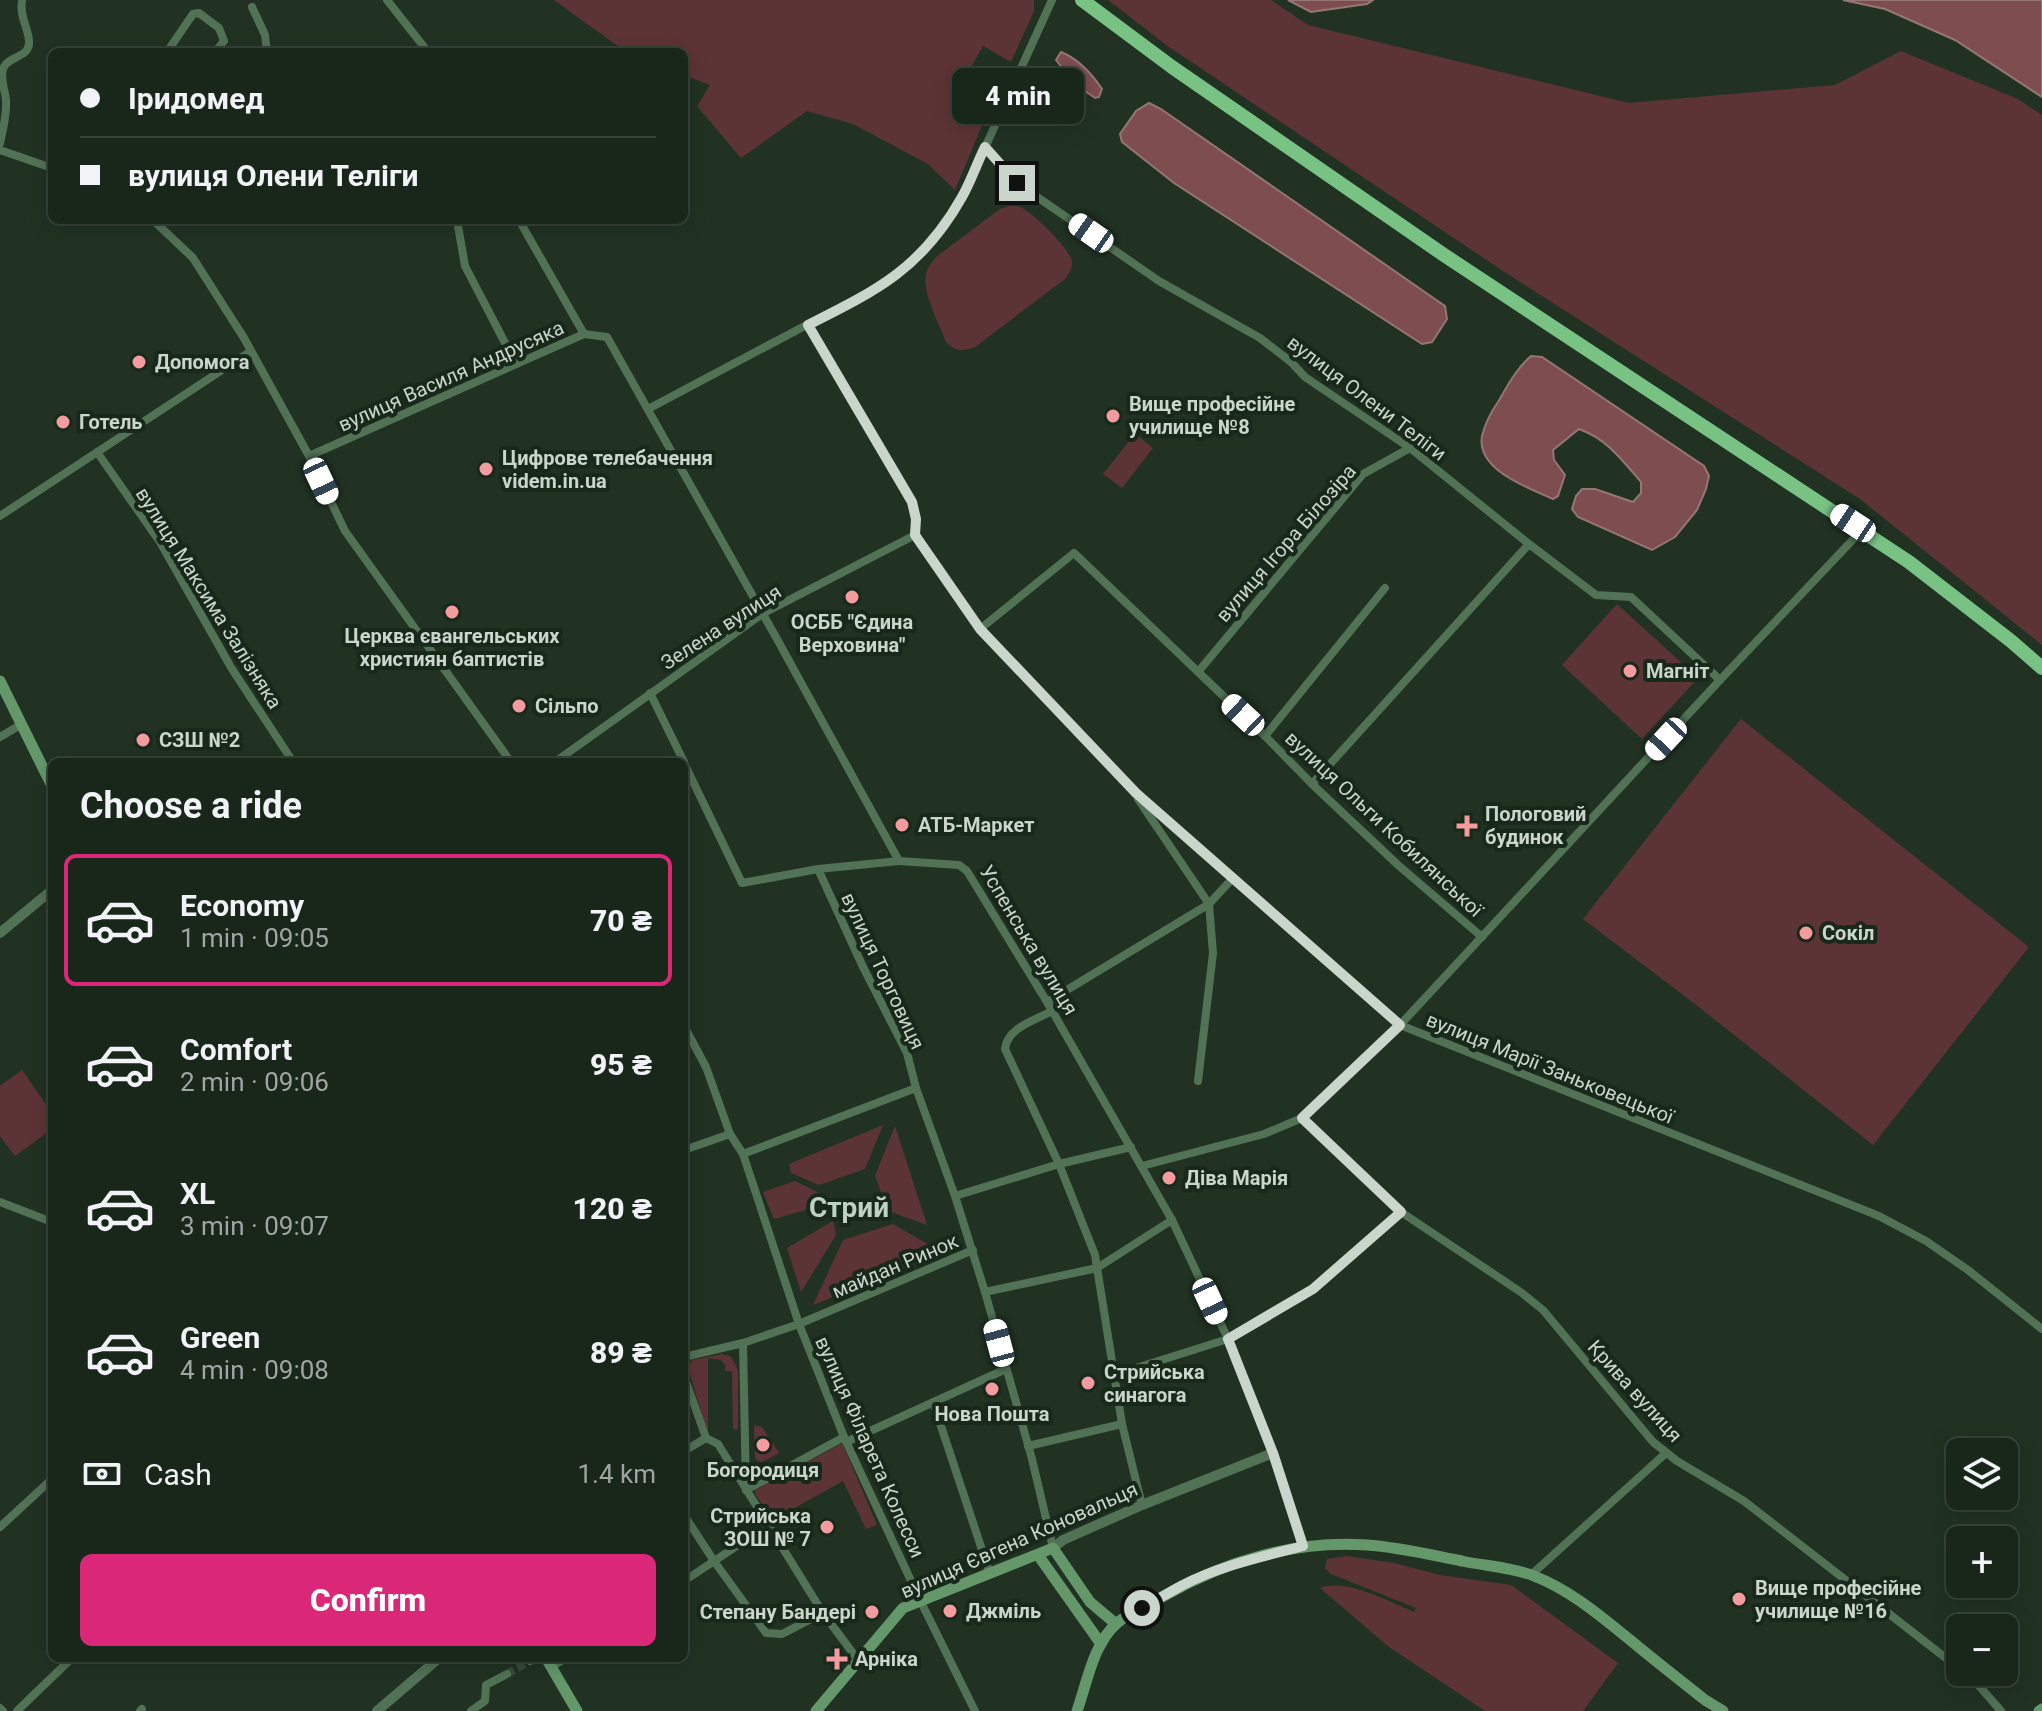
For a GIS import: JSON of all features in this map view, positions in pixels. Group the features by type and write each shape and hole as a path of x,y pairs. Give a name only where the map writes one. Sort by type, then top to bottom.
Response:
{"highway":[{"path":"1082,0 1172,67 1444,255 1863,530 1954,596 2042,668"}],"main road":[{"path":"0,681 48,778"},
{"path":"1077,1711 1094,1658 1116,1624 1205,1575 1303,1546 1338,1544 1417,1552 1531,1575 1560,1588 1593,1610 1723,1711"},
{"path":"1053,1548 1090,1602 1116,1624"},
{"name":"вулиця Євгена Коновальця","path":"816,1711 903,1608 1053,1548"},
{"path":"1038,1555 1101,1644"},
{"path":"549,1663 577,1711"}],"street":[{"path":"387,0 425,48"},
{"path":"688,770 742,883 818,869 899,861 648,409 886,283 924,251 963,196 1052,0"},
{"path":"0,143 6,101 3,69 6,62 26,52 29,44 20,10 22,1"},
{"path":"252,7 265,35 267,48"},
{"path":"170,48 193,14 199,13 219,28 224,41 218,48"},
{"name":"вулиця Олени Теліги","path":"985,147 1017,183 1159,281 1260,338 1305,377 1410,448 1596,595 1631,597 1720,680"},
{"path":"0,150 48,167"},
{"path":"157,224 193,258 251,351 309,456 345,531 508,758"},
{"path":"458,224 465,266 516,364"},
{"path":"521,224 584,334"},
{"path":"808,325 912,502 916,519 915,535"},
{"name":"вулиця Василя Андрусяка","path":"309,456 584,334 607,337 648,409"},
{"path":"0,516 251,351"},
{"name":"вулиця Ігора Білозіра","path":"1198,672 1363,474 1410,448"},
{"name":"вулиця Максима Залізняка","path":"97,452 160,542 232,669 290,758"},
{"path":"1142,1166 1264,1134 1302,1118 1400,1025 1863,530"},
{"name":"Зелена вулиця","path":"561,758 762,614 915,535"},
{"name":"вулиця Марії Заньковецької","path":"915,535 980,629 1128,785 1400,1025 1879,1216 1926,1241 1968,1270 2042,1329"},
{"path":"1312,784 1529,544"},
{"name":"вулиця Ольги Кобилянської","path":"980,629 1074,553 1398,865 1482,937"},
{"path":"1265,736 1385,588"},
{"path":"650,693 682,758"},
{"path":"0,737 22,724"},
{"path":"1128,785 1209,904 1213,953 1198,1081"},
{"name":"Успенська вулиця","path":"899,861 959,865 967,871 1047,1002 1172,1220 1228,1339 1273,1453 1303,1546"},
{"name":"вулиця Торговиця","path":"818,869 907,1053 916,1088"},
{"path":"1047,1002 1209,904 1232,879"},
{"path":"0,933 48,893"},
{"path":"1052,1011 1010,1034 1005,1049 1059,1164 1095,1255 1122,1424 1142,1505"},
{"path":"688,1033 706,1067 730,1134 743,1154 799,1324"},
{"path":"743,1154 916,1088"},
{"name":"майдан Ринок","path":"688,1356 743,1343 799,1324 973,1250 916,1088"},
{"name":"Крива вулиця","path":"1302,1118 1401,1212 1543,1310 1653,1442 1666,1453 1744,1501 1946,1658"},
{"path":"688,1149 730,1134"},
{"path":"955,1196 1059,1164 1131,1147"},
{"path":"0,1202 48,1220"},
{"path":"1114,1375 1228,1339 1313,1289 1401,1212"},
{"path":"985,1292 1097,1268 1172,1220"},
{"path":"973,1250 1053,1548"},
{"name":"вулиця Філарета Колесси","path":"799,1324 845,1440 975,1711"},
{"path":"743,1343 746,1490"},
{"path":"746,1490 845,1440 1006,1369"},
{"path":"688,1387 706,1438 718,1444 823,1613 858,1660"},
{"path":"933,1402 990,1574"},
{"path":"1028,1446 1122,1424"},
{"path":"688,1449 706,1438"},
{"name":"вулиця Євгена Коновальця","path":"1053,1548 1063,1540 1142,1505 1273,1453"},
{"path":"1531,1575 1666,1453"},
{"path":"0,1527 48,1483"},
{"path":"688,1521 766,1633 782,1634 823,1613"},
{"path":"688,1578 767,1526"},
{"path":"17,1711 68,1662"},
{"path":"377,1711 434,1662"},
{"path":"471,1711 485,1701 486,1685 507,1674"},
{"name":"Крива вулиця","path":"1979,1686 2001,1711"}],"shaded area":[{"path":"554,0 1034,0 1034,11 1011,62 983,46 962,83 991,104 955,190 928,164 853,124 807,111 741,158 697,106 710,85 688,77 688,48 620,48"},
{"path":"1108,0 1271,0 1308,25 1629,103 1835,85 1901,51 2018,99 2042,115 2042,645 1860,499 1503,271 1169,47"},
{"path":"1288,0 1373,0 1367,4 1311,12"},
{"path":"1843,0 2042,0 2042,97 1955,40 1885,9"},
{"path":"1061,52 1079,63 1094,78 1102,89 1099,97 1095,98 1084,90 1064,71 1056,60"},
{"path":"1149,103 1445,306 1447,319 1432,342 1422,344 1174,183 1122,142 1120,134 1136,111"},
{"path":"1009,206 1027,211 1050,232 1070,255 1071,268 1065,279 975,347 956,349 946,342 931,305 926,284 928,268 936,257 1000,209"},
{"path":"1531,356 1542,357 1704,466 1709,476 1706,489 1697,510 1675,537 1652,550 1578,517 1572,509 1582,489 1595,489 1633,502 1641,493 1641,482 1606,444 1589,433 1579,429 1553,450 1554,460 1565,475 1558,496 1553,499 1506,476 1487,459 1482,448 1482,436 1487,423 1513,378"},
{"path":"1135,434 1153,448 1122,488 1103,474"},
{"name":"Магніт","path":"1617,604 1698,678 1642,739 1562,665"},
{"name":"Сокіл","path":"1741,719 2029,947 1873,1145 1583,919"},
{"path":"22,1070 48,1107 48,1132 15,1156 0,1136 0,1086"},
{"path":"883,1125 865,1169 819,1185 791,1173 789,1164"},
{"path":"895,1126 927,1225 888,1211 875,1176"},
{"path":"795,1181 823,1195 826,1204 774,1219 763,1192"},
{"path":"833,1221 836,1235 801,1292 787,1248"},
{"path":"893,1224 943,1253 813,1305 843,1240"},
{"path":"722,1354 730,1356 738,1372 738,1429 733,1429 732,1371 725,1371 721,1360 708,1358 706,1429 688,1367 692,1360"},
{"path":"754,1425 762,1427 779,1453 762,1462 755,1458"},
{"path":"841,1444 877,1525 866,1529 843,1481 773,1520 755,1490"},
{"path":"1347,1556 1394,1563 1440,1575 1511,1585 1618,1663 1583,1711 1485,1711 1389,1647 1320,1588 1343,1586 1355,1589 1414,1612 1416,1608 1331,1574 1325,1568 1327,1559"}],"tunnel":[{"path":"507,1674 528,1662"}],"place":[{"name":"Допомога","path":"139,362"},
{"name":"Вище професійне училище №8","path":"1113,416"},
{"name":"Готель","path":"63,422"},
{"name":"Цифрове телебачення videm.in.ua","path":"486,469"},
{"name":"ОСББ \"Єдина Верховина\"","path":"852,597"},
{"name":"Церква євангельських християн баптистів","path":"452,612"},
{"name":"Магніт","path":"1630,671"},
{"name":"Сільпо","path":"519,706"},
{"name":"СЗШ №2","path":"143,740"},
{"name":"АТБ-Маркет","path":"902,825"},
{"name":"Пологовий будинок","path":"1467,826"},
{"name":"Сокіл","path":"1806,933"},
{"name":"Діва Марія","path":"1169,1178"},
{"name":"Стрийська синагога","path":"1088,1383"},
{"name":"Нова Пошта","path":"992,1389"},
{"name":"Богородиця","path":"763,1445"},
{"name":"Стрийська ЗОШ № 7","path":"827,1527"},
{"name":"Вище професійне училище №16","path":"1739,1599"},
{"name":"Джміль","path":"950,1611"},
{"name":"Степану Бандері","path":"872,1612"},
{"name":"Арніка","path":"837,1659"}],"district":[{"name":"Стрий","path":"849,1207"}],"route":[{"path":"1017,183 985,147 963,196 924,251 886,283 808,325 912,502 916,519 915,535 980,629 1136,793 1400,1025 1302,1118 1401,1212 1313,1289 1228,1339 1273,1453 1303,1546 1217,1570 1182,1585 1142,1608"}]}
